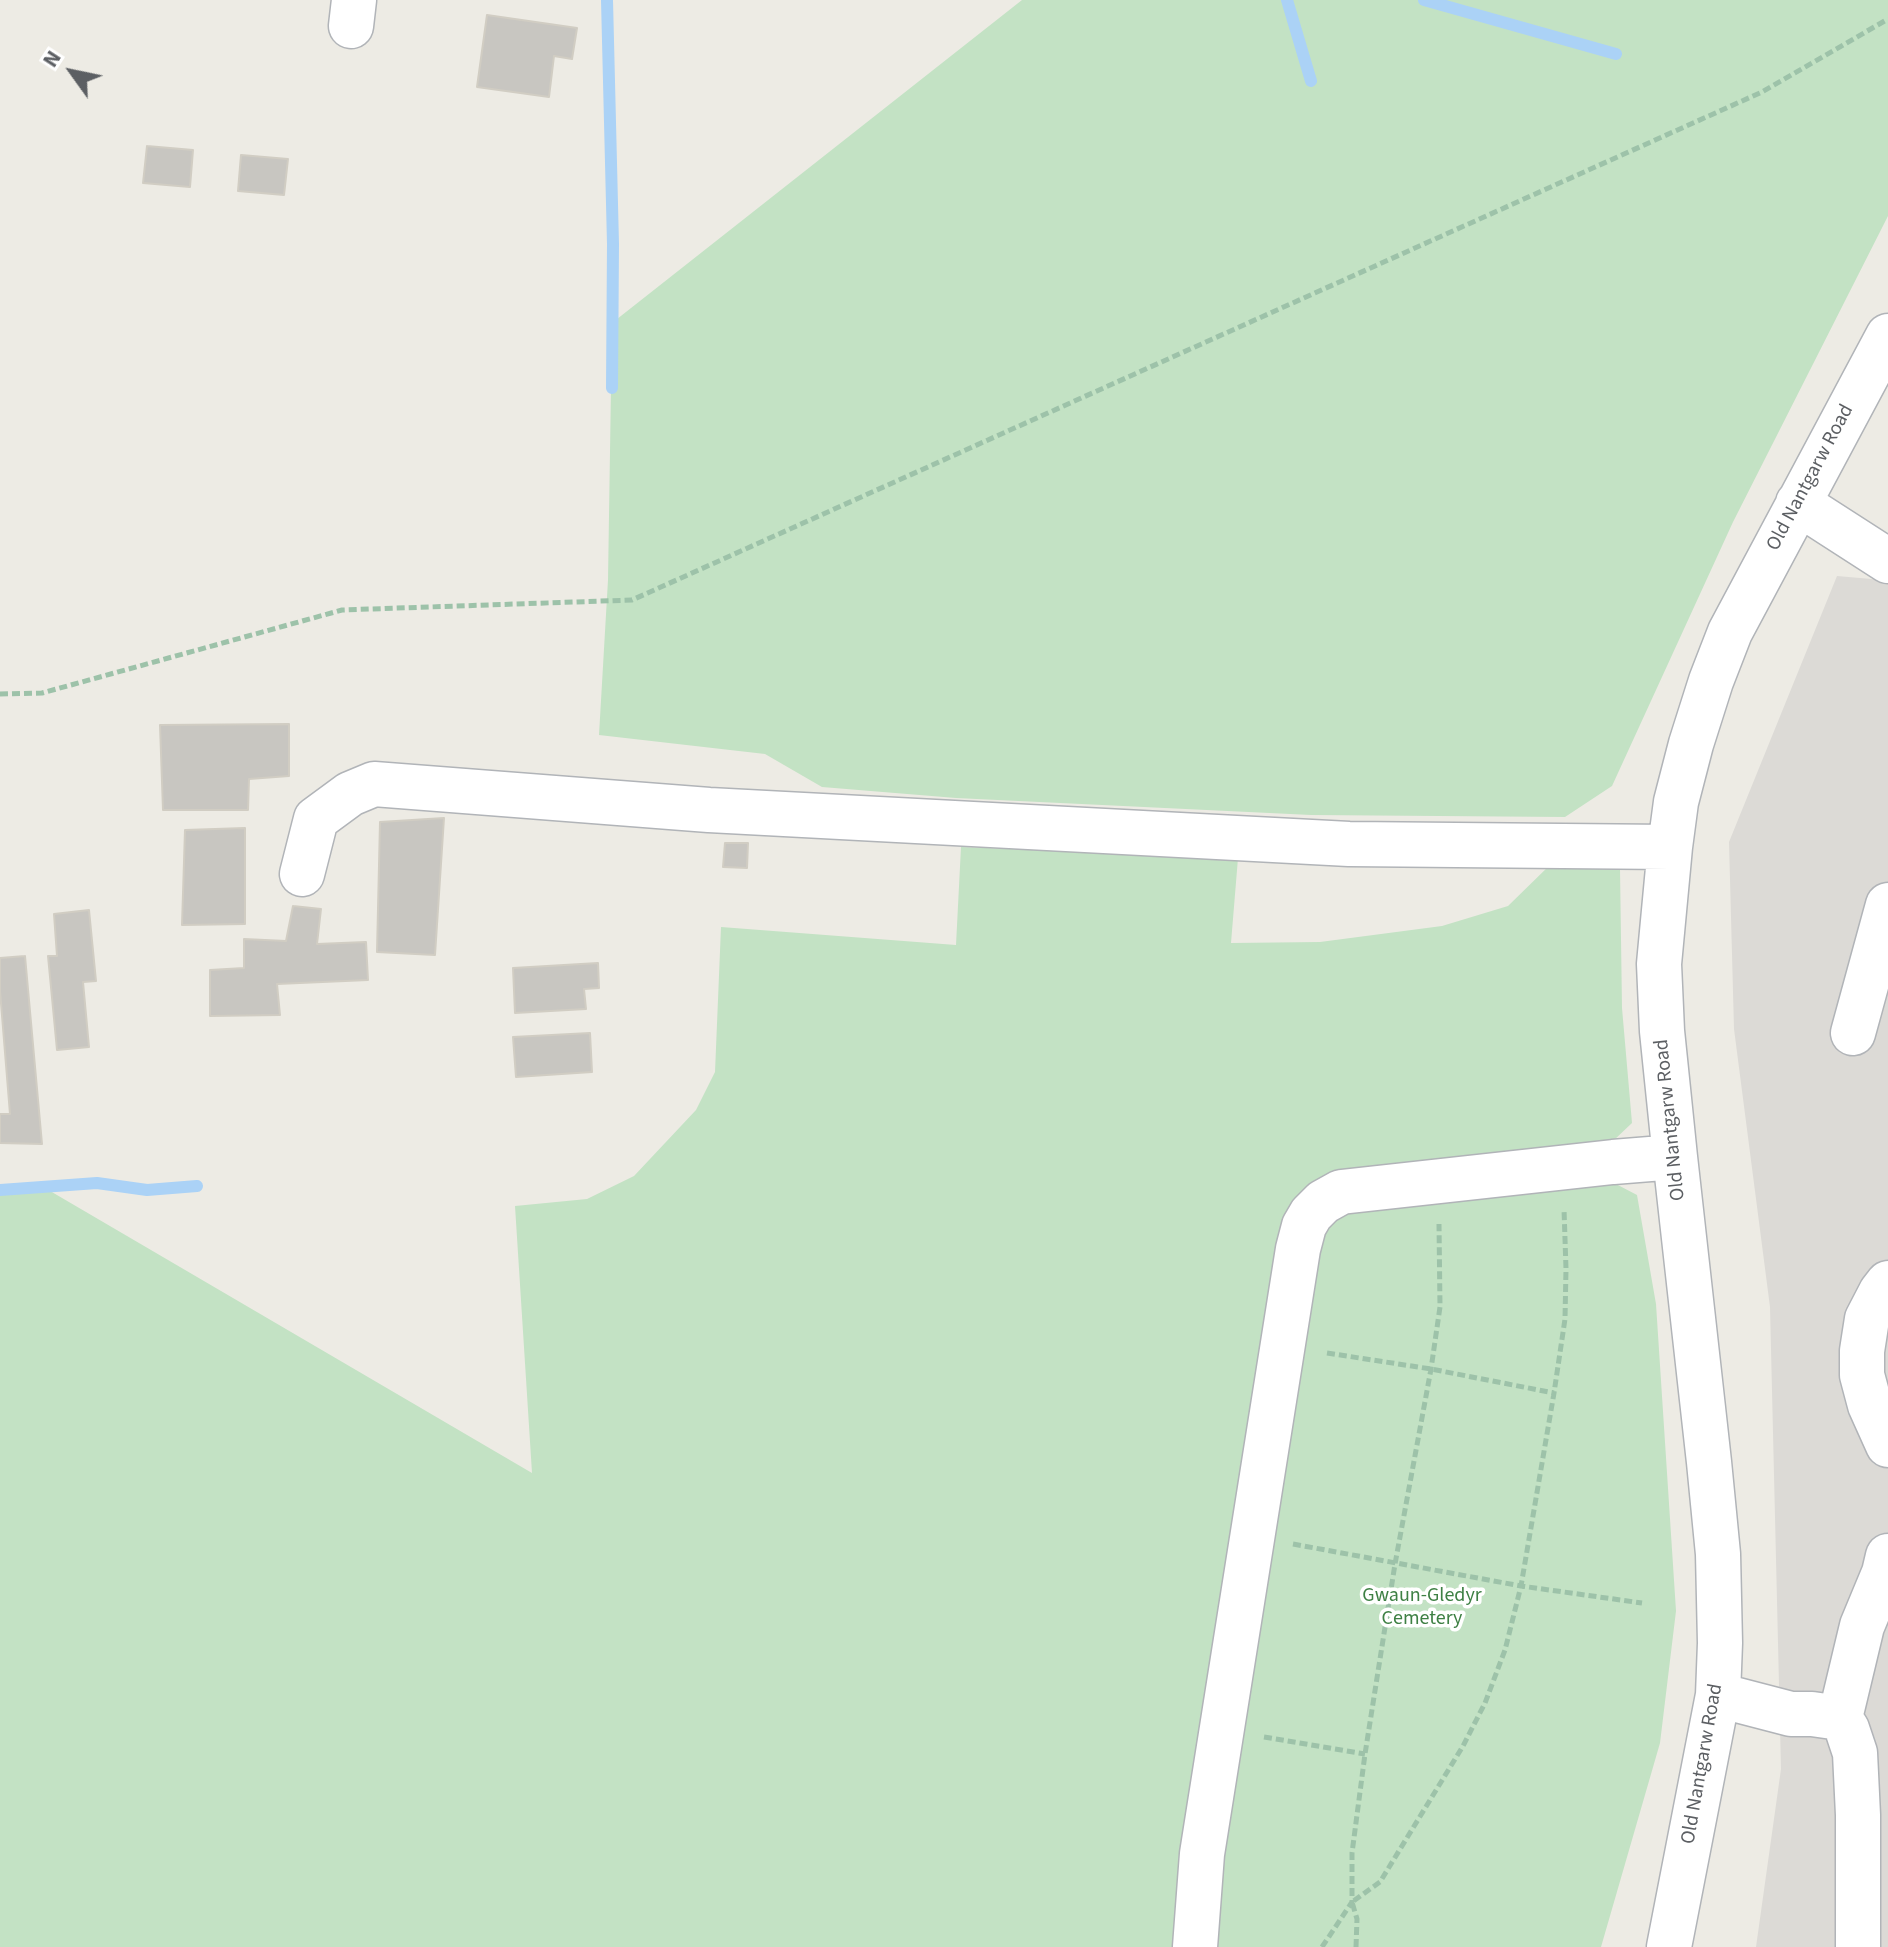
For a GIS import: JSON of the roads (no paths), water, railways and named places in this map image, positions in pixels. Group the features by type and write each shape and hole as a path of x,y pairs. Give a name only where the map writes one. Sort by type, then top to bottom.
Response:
{"street":[{"name":"Old Nantgarw Road","path":"1669,1947 1718,1695 1720,1643 1718,1554 1662,1031 1659,964 1676,802 1711,681 1730,632 1888,336"},
{"path":"1798,503 1888,561"},
{"path":"302,874 316,819 350,794 374,784 709,810 1349,844 1670,847"},
{"path":"1853,1033 1888,905"},
{"path":"1195,1947 1202,1854 1282,1346 1298,1249 1311,1214 1323,1202 1341,1192 1675,1157"},
{"path":"1888,1283 1867,1319 1862,1375 1870,1405 1888,1445"},
{"path":"1858,1947 1873,1884 1855,1753 1840,1718 1862,1626 1888,1556"},
{"path":"1718,1695 1791,1714 1840,1718"}],"waterway":[{"path":"607,0 613,244 612,388"},
{"path":"1287,0 1311,81"},
{"path":"1424,0 1616,54"},
{"path":"0,1190 97,1183 147,1190 197,1186"}],"park label":[{"name":"Gwaun-Gledyr Cemetery","path":"1422,1608"}]}
